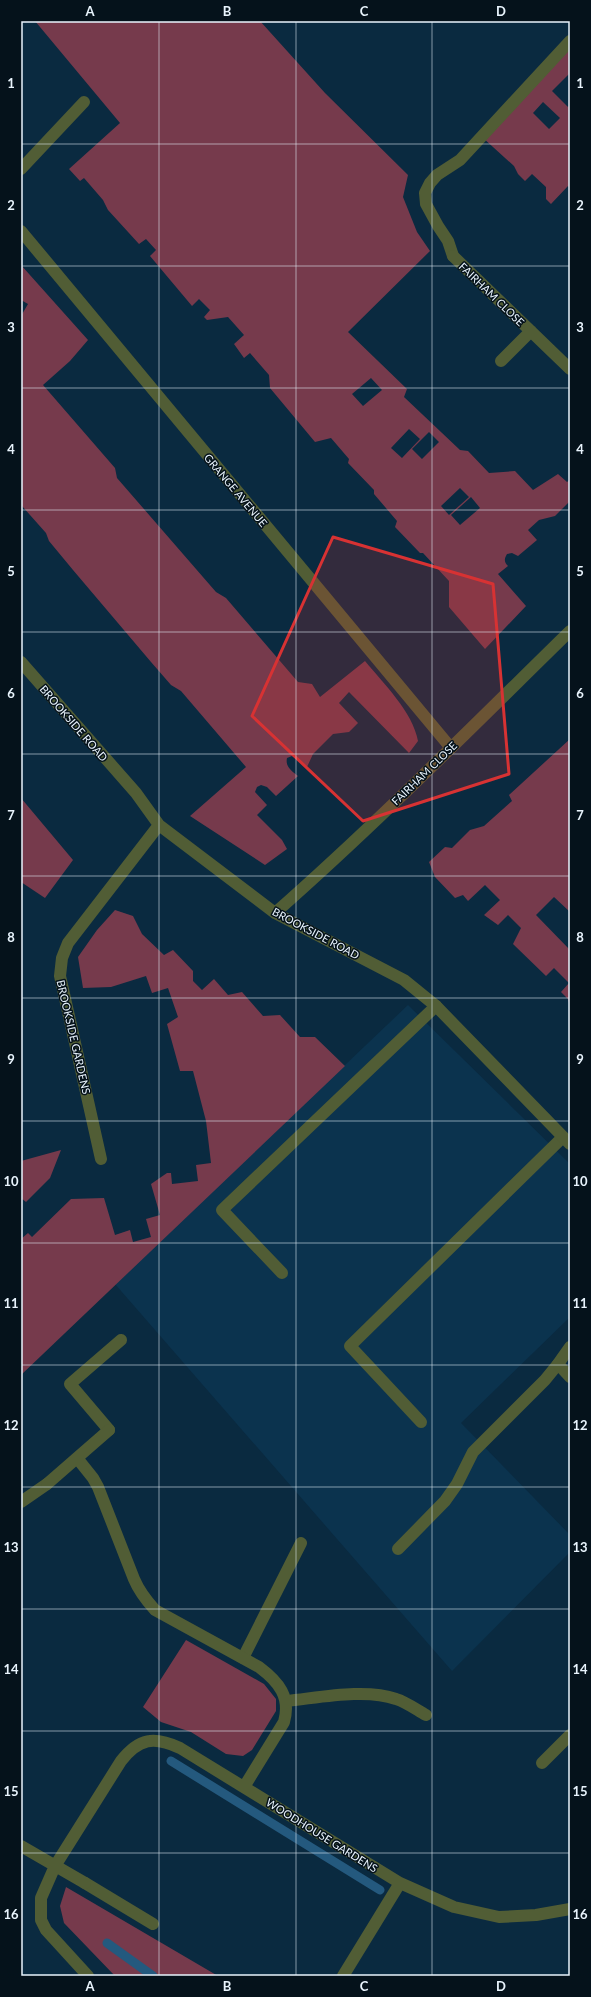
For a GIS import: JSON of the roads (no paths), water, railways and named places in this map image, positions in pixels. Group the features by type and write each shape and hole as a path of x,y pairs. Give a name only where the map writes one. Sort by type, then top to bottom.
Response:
{"street":[{"name":"FAIRHAM CLOSE","path":"570,41 460,160 437,175 430,183 425,193 426,204 448,241 453,256 570,369"},
{"path":"21,169 84,102"},
{"name":"GRANGE AVENUE","path":"21,231 450,748"},
{"name":"FAIRHAM CLOSE","path":"501,361 531,331"},
{"name":"FAIRHAM CLOSE","path":"275,913 311,881 570,632"},
{"name":"BROOKSIDE ROAD","path":"21,662 136,792 159,825 275,913 404,980 436,1006 568,1137"},
{"name":"BROOKSIDE GARDENS","path":"101,1159 60,976 62,958 68,943 159,825"},
{"path":"282,1273 222,1210 436,1006"},
{"path":"421,1422 350,1346 568,1137"},
{"path":"21,1502 47,1484 109,1430 70,1384 121,1340"},
{"path":"398,1549 445,1501 457,1484 473,1452 545,1380 570,1348"},
{"path":"558,1364 570,1377"},
{"path":"77,1458 93,1478 98,1488 134,1579 147,1602 155,1610 243,1658 272,1677 280,1685 286,1701 284,1722 244,1787"},
{"path":"243,1658 301,1543"},
{"path":"286,1701 348,1694 372,1695 396,1699 426,1716"},
{"path":"542,1762 570,1735"},
{"name":"WOODHOUSE GARDENS","path":"88,1976 54,1942 46,1930 42,1920 40,1898 55,1866 121,1761 130,1750 140,1744 154,1739 169,1743 244,1787 400,1883 454,1907 499,1917 536,1915 570,1909"},
{"path":"21,1846 153,1924"},
{"path":"343,1976 400,1883"}],"waterway":[{"path":"171,1761 380,1890"},
{"path":"107,1943 153,1976"}]}
